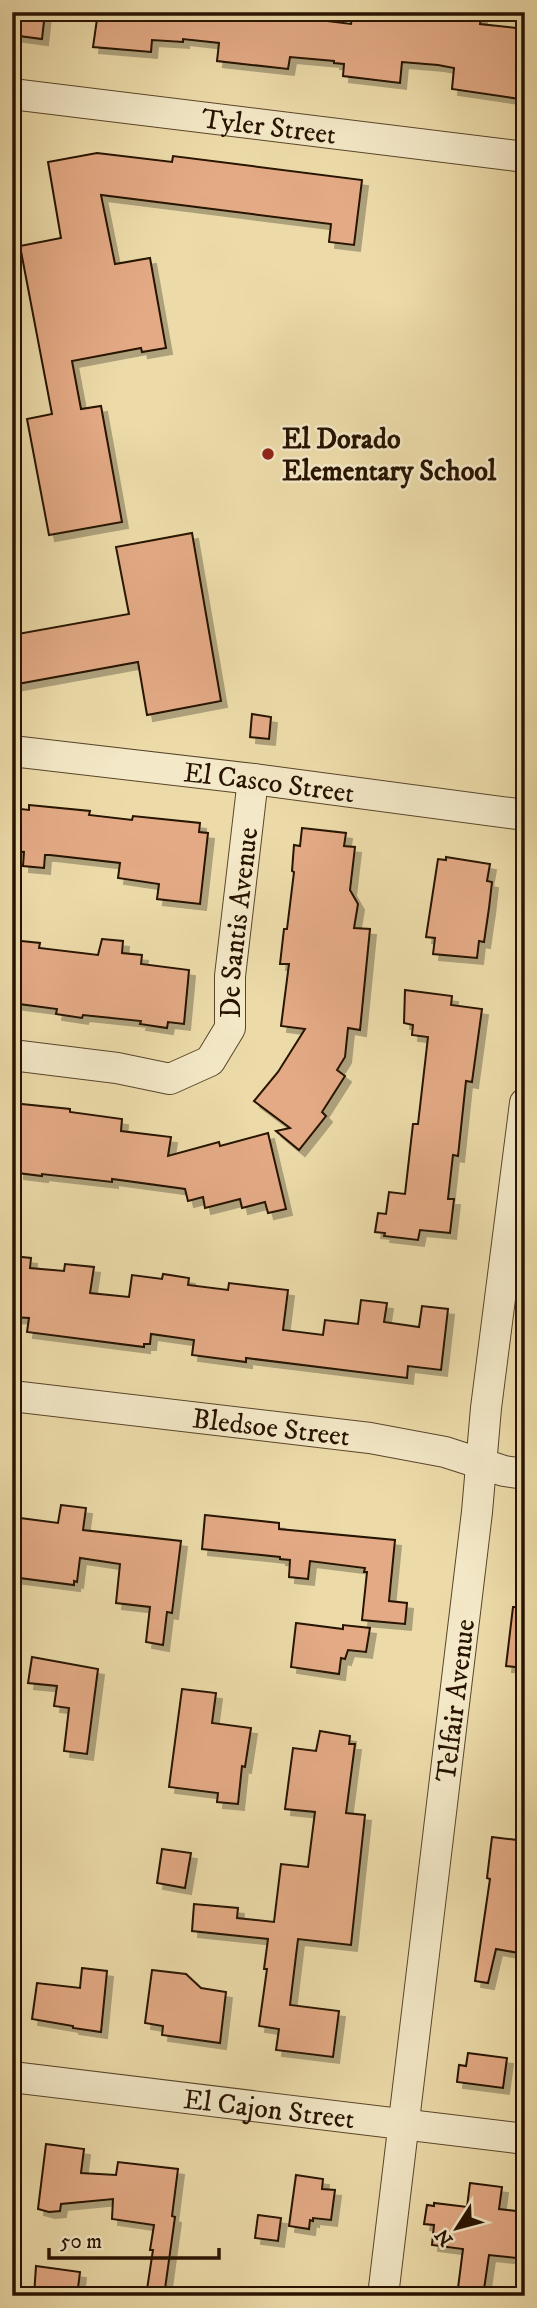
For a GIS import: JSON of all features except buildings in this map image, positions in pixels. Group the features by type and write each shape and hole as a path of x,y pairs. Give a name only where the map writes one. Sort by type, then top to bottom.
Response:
{"street":[{"name":"Tyler Street","path":"12,94 525,157"},
{"name":"El Casco Street","path":"12,751 525,815"},
{"name":"De Santis Avenue","path":"12,1055 117,1068 170,1079 210,1061 230,1028 230,976 253,779"},
{"name":"Telfair Avenue","path":"383,2296 501,1280 525,1103"},
{"name":"Bledsoe Street","path":"12,1396 370,1438 437,1450 504,1471 525,1474"},
{"name":"El Cajon Street","path":"12,2077 525,2138"}],"place":[{"name":"El Dorado Elementary School","path":"268,454"}]}
